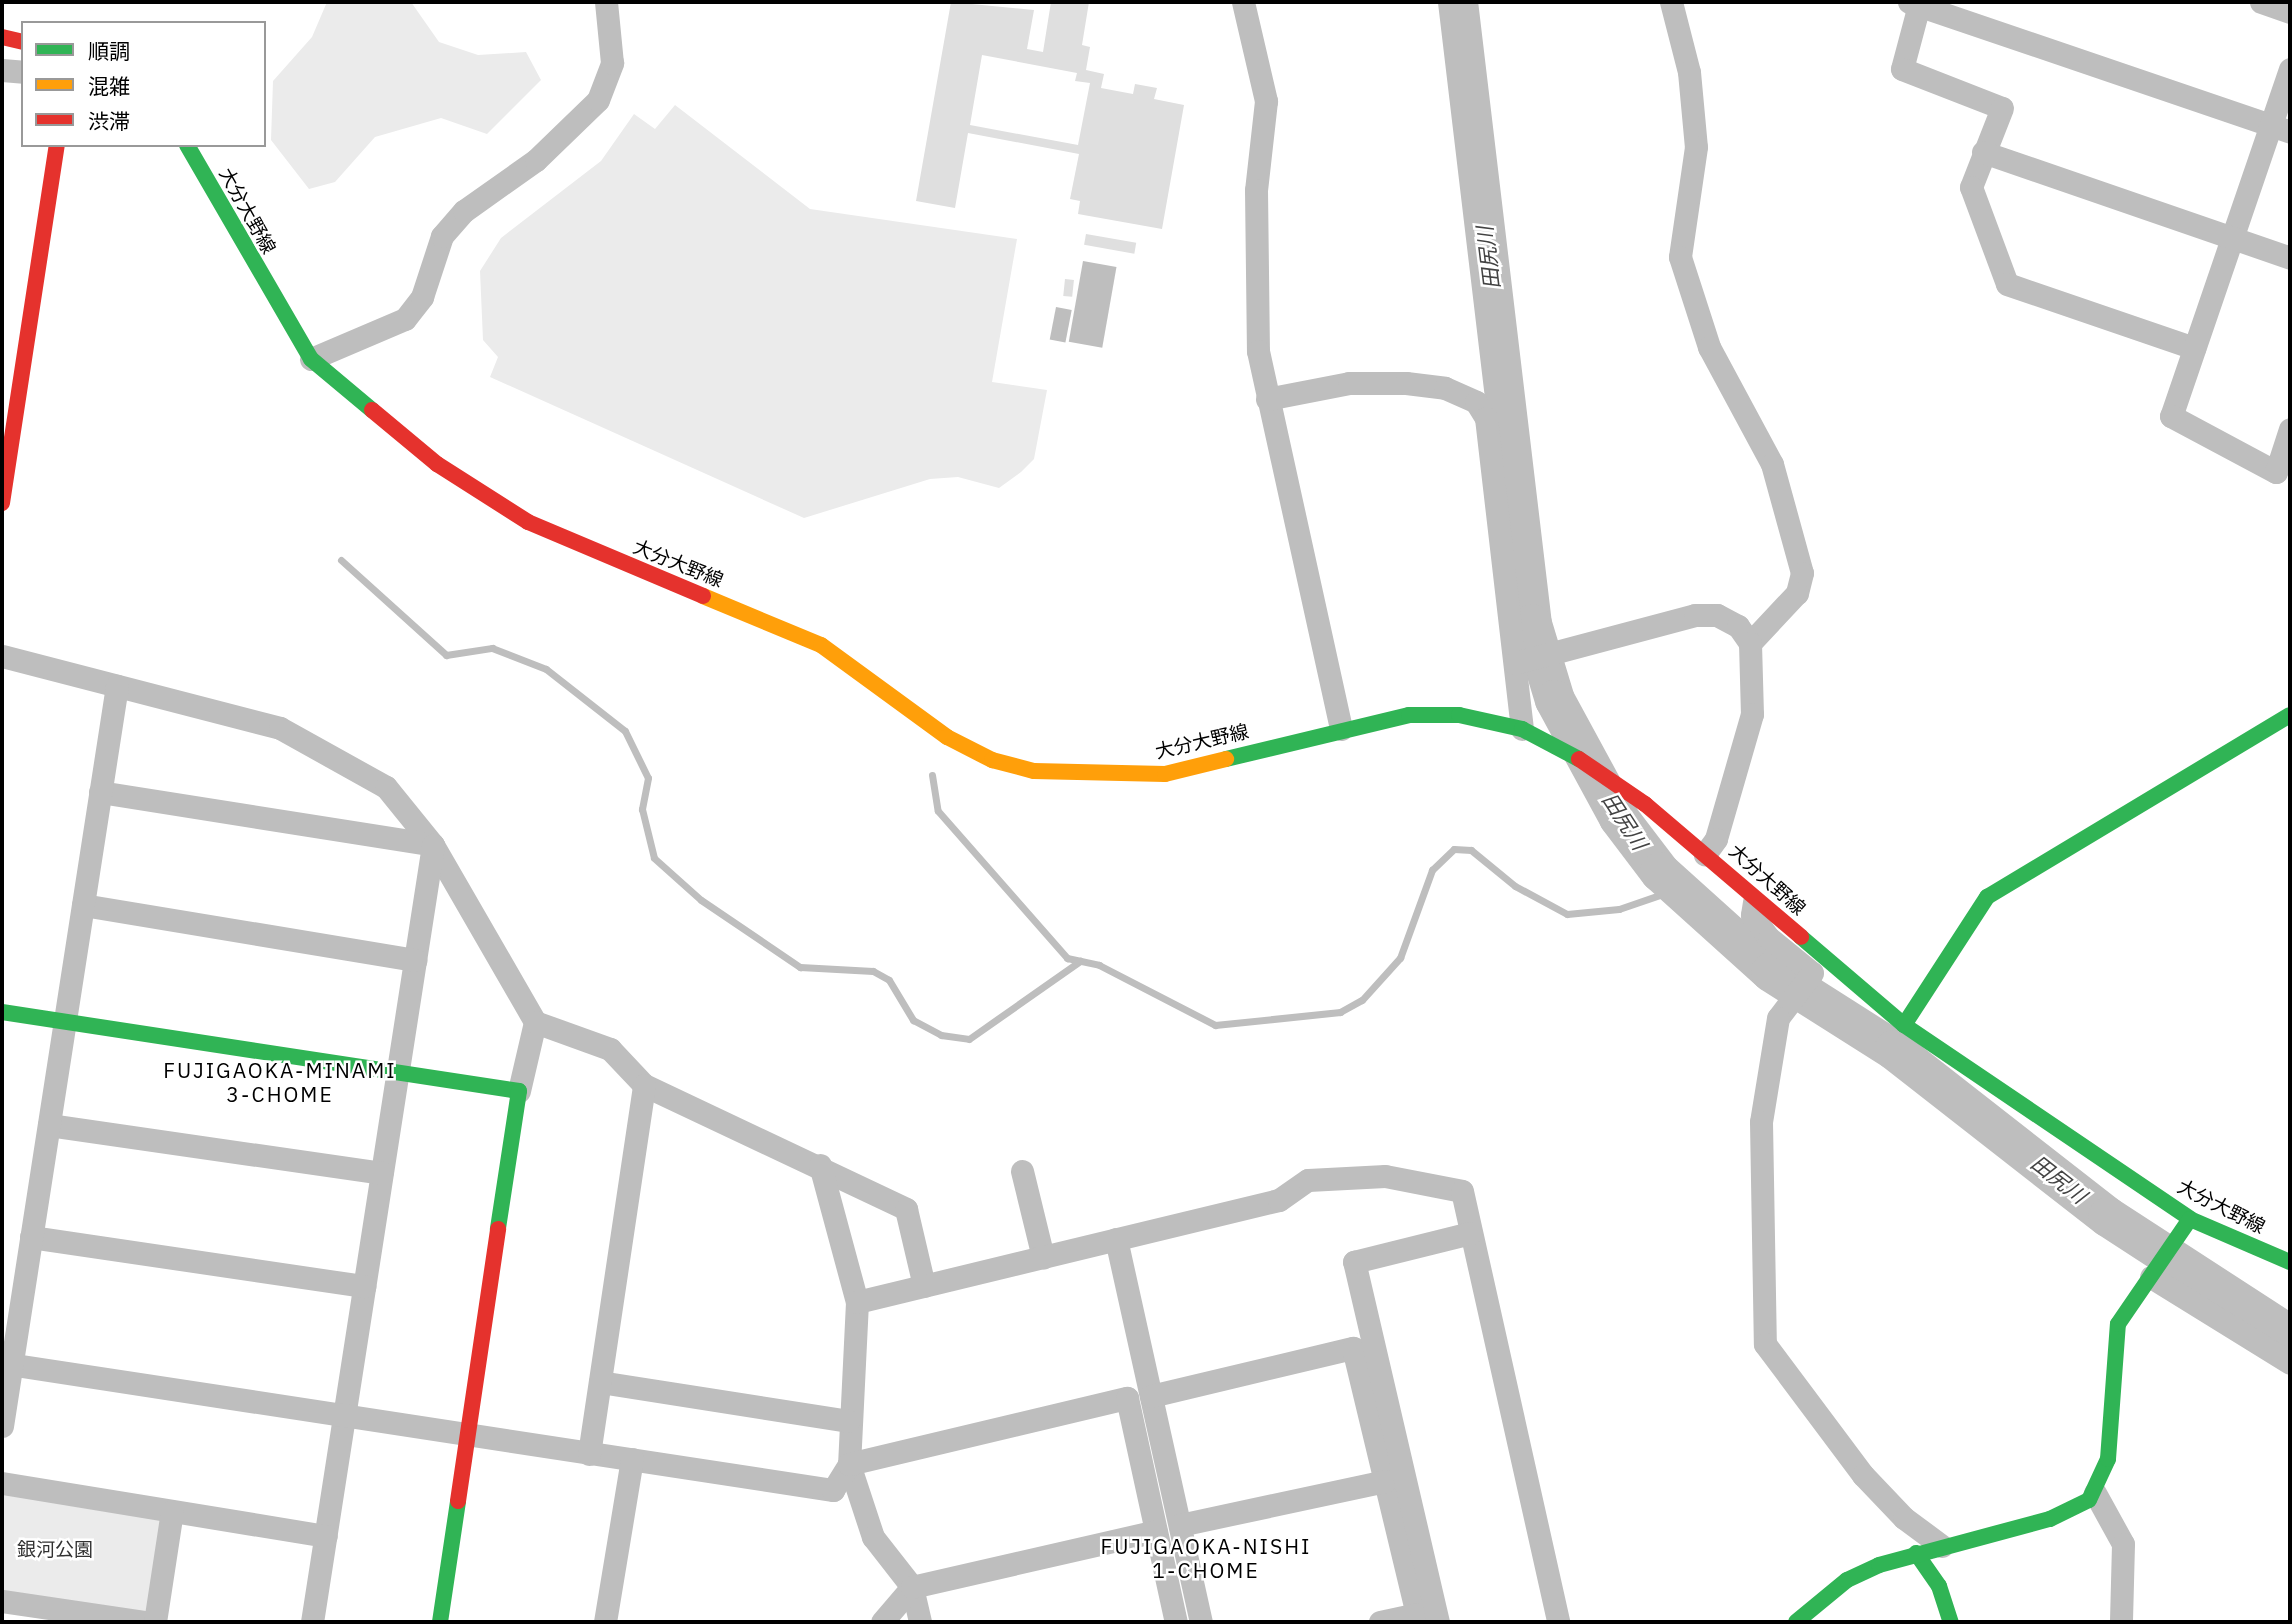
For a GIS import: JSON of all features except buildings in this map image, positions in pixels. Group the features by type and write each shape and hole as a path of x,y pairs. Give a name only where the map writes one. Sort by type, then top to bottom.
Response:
{"main road":[{"path":"2,37 21,42"},
{"path":"2,503 57,147"},
{"name":"大分大野線","path":"188,147 312,359 489,500 568,542 821,645 947,737 992,760 1034,771 1145,776 1409,715 1460,715 1522,729 1594,766 1706,854 1903,1025 2190,1219 2290,1262"},
{"path":"1903,1025 1987,897 2290,715"},
{"path":"2,1012 519,1091 440,1622"},
{"path":"1796,1622 1847,1580 1916,1553 2067,1514 2095,1493 2110,1443 2118,1324 2190,1219"},
{"path":"1916,1553 1939,1586 1951,1622"}],"street":[{"path":"312,359 405,319 422,297 442,236 464,211 536,160 598,100 612,63 606,2"},
{"path":"1243,2 1266,101 1254,280 1267,399 1341,729"},
{"path":"1671,2 1689,72 1696,147 1680,257 1709,348 1772,464 1802,573 1797,593 1750,643 1752,714 1716,839 1706,854"},
{"path":"2260,2 2290,12"},
{"path":"2194,348 2007,284 1971,187 2002,108 1902,69 1914,3 2281,128"},
{"path":"2290,69 2281,128 2232,238 2171,416 2276,472 2290,429"},
{"path":"2,70 21,72"},
{"path":"1983,152 2290,258"},
{"path":"1267,399 1349,383 1406,383 1445,388 1476,402 1486,418 1522,729"},
{"path":"1515,663 1695,615 1717,615 1750,643"},
{"path":"2,656 238,715 338,755 386,788 433,845 535,1022 610,1049 643,1084 820,1165 906,1209 924,1286"},
{"path":"2,1426 6,1364 31,1237 117,686"},
{"path":"100,792 433,845"},
{"path":"312,1622 433,845"},
{"path":"1754,898 1752,915 1763,930 1812,973 1781,1013 1761,1122 1765,1344 1863,1475 1903,1518 1942,1546"},
{"path":"83,905 415,960"},
{"path":"519,1091 535,1022"},
{"path":"589,1454 643,1084"},
{"path":"48,1125 382,1173"},
{"path":"820,1165 858,1302 848,1421 849,1464 873,1537 912,1587 920,1622"},
{"path":"1022,1171 1042,1257"},
{"path":"858,1302 1279,1200 1308,1180 1385,1176 1461,1191 1558,1622"},
{"path":"1438,1622 1354,1262 1470,1233"},
{"path":"31,1237 364,1286"},
{"path":"1116,1239 1201,1622"},
{"path":"2153,1274 2290,1363"},
{"path":"1151,1396 1353,1348 1417,1614 1381,1622"},
{"path":"6,1364 833,1490 849,1464 1127,1398 1176,1622"},
{"path":"600,1382 848,1421"},
{"path":"605,1622 632,1459"},
{"path":"1180,1525 1385,1481"},
{"path":"2,1483 326,1536"},
{"path":"2095,1493 2123,1544 2121,1622"},
{"path":"155,1622 172,1511"},
{"path":"883,1622 912,1587 1156,1531"},
{"path":"2,1601 145,1622"}],"green space":[{"path":"327,2 411,2 439,42 478,55 526,52 541,80 487,134 441,118 375,137 335,182 309,189 271,140 273,81 312,37"},
{"path":"675,105 810,209 1017,239 992,382 1047,390 1034,459 1021,472 999,488 958,477 930,479 804,518 490,377 498,357 483,340 480,271 501,238 601,161 634,114 655,129"},
{"name":"銀河公園","path":"8,1492 158,1518 164,1526 151,1608 144,1613 2,1592 2,1496"}],"shaded area":[{"path":"1083,261 1116,267 1102,348 1069,342"},
{"path":"1056,307 1072,310 1065,342 1050,339"}],"waterway":[{"name":"田尻川","path":"1458,2 1532,624 1555,700 1619,818 1660,872 1771,972 1894,1050 2108,1217 2290,1335"},
{"path":"341,560 446,655 492,648 546,669 625,731 648,778 642,809 654,858 701,900 800,967 873,971 889,980 913,1020 941,1035 969,1039 1080,961"},
{"path":"932,775 938,811 1067,958 1099,965 1215,1025 1340,1012 1362,1000 1400,958 1432,870 1454,849 1471,850 1515,886 1567,914 1619,909 1680,888"}],"traffic: fast":[{"path":"188,147 311,359 372,410"},
{"path":"1226,759 1409,715 1459,715 1522,729 1579,759"},
{"path":"1904,1025 1987,897 2290,715"},
{"path":"1801,937 1904,1025 2190,1219 2290,1262"},
{"path":"2,1012 519,1091 498,1229"},
{"path":"1796,1622 1847,1580 1879,1565 2050,1519 2089,1500 2108,1459 2118,1324 2190,1219"},
{"path":"440,1622 458,1501"},
{"path":"1916,1553 1939,1586 1951,1622"}],"traffic: slow":[{"path":"703,596 821,645 947,737 992,760 1034,771 1165,774 1226,759"}],"traffic: jam":[{"path":"2,37 21,42"},
{"path":"2,503 57,147"},
{"path":"372,410 437,464 528,522 703,596"},
{"path":"1579,759 1645,804 1801,937"},
{"path":"458,1501 498,1229"}],"district":[{"name":"FUJIGAOKA-MINAMI 3-CHOME","path":"280,1082"},
{"name":"FUJIGAOKA-NISHI 1-CHOME","path":"1206,1558"}]}
